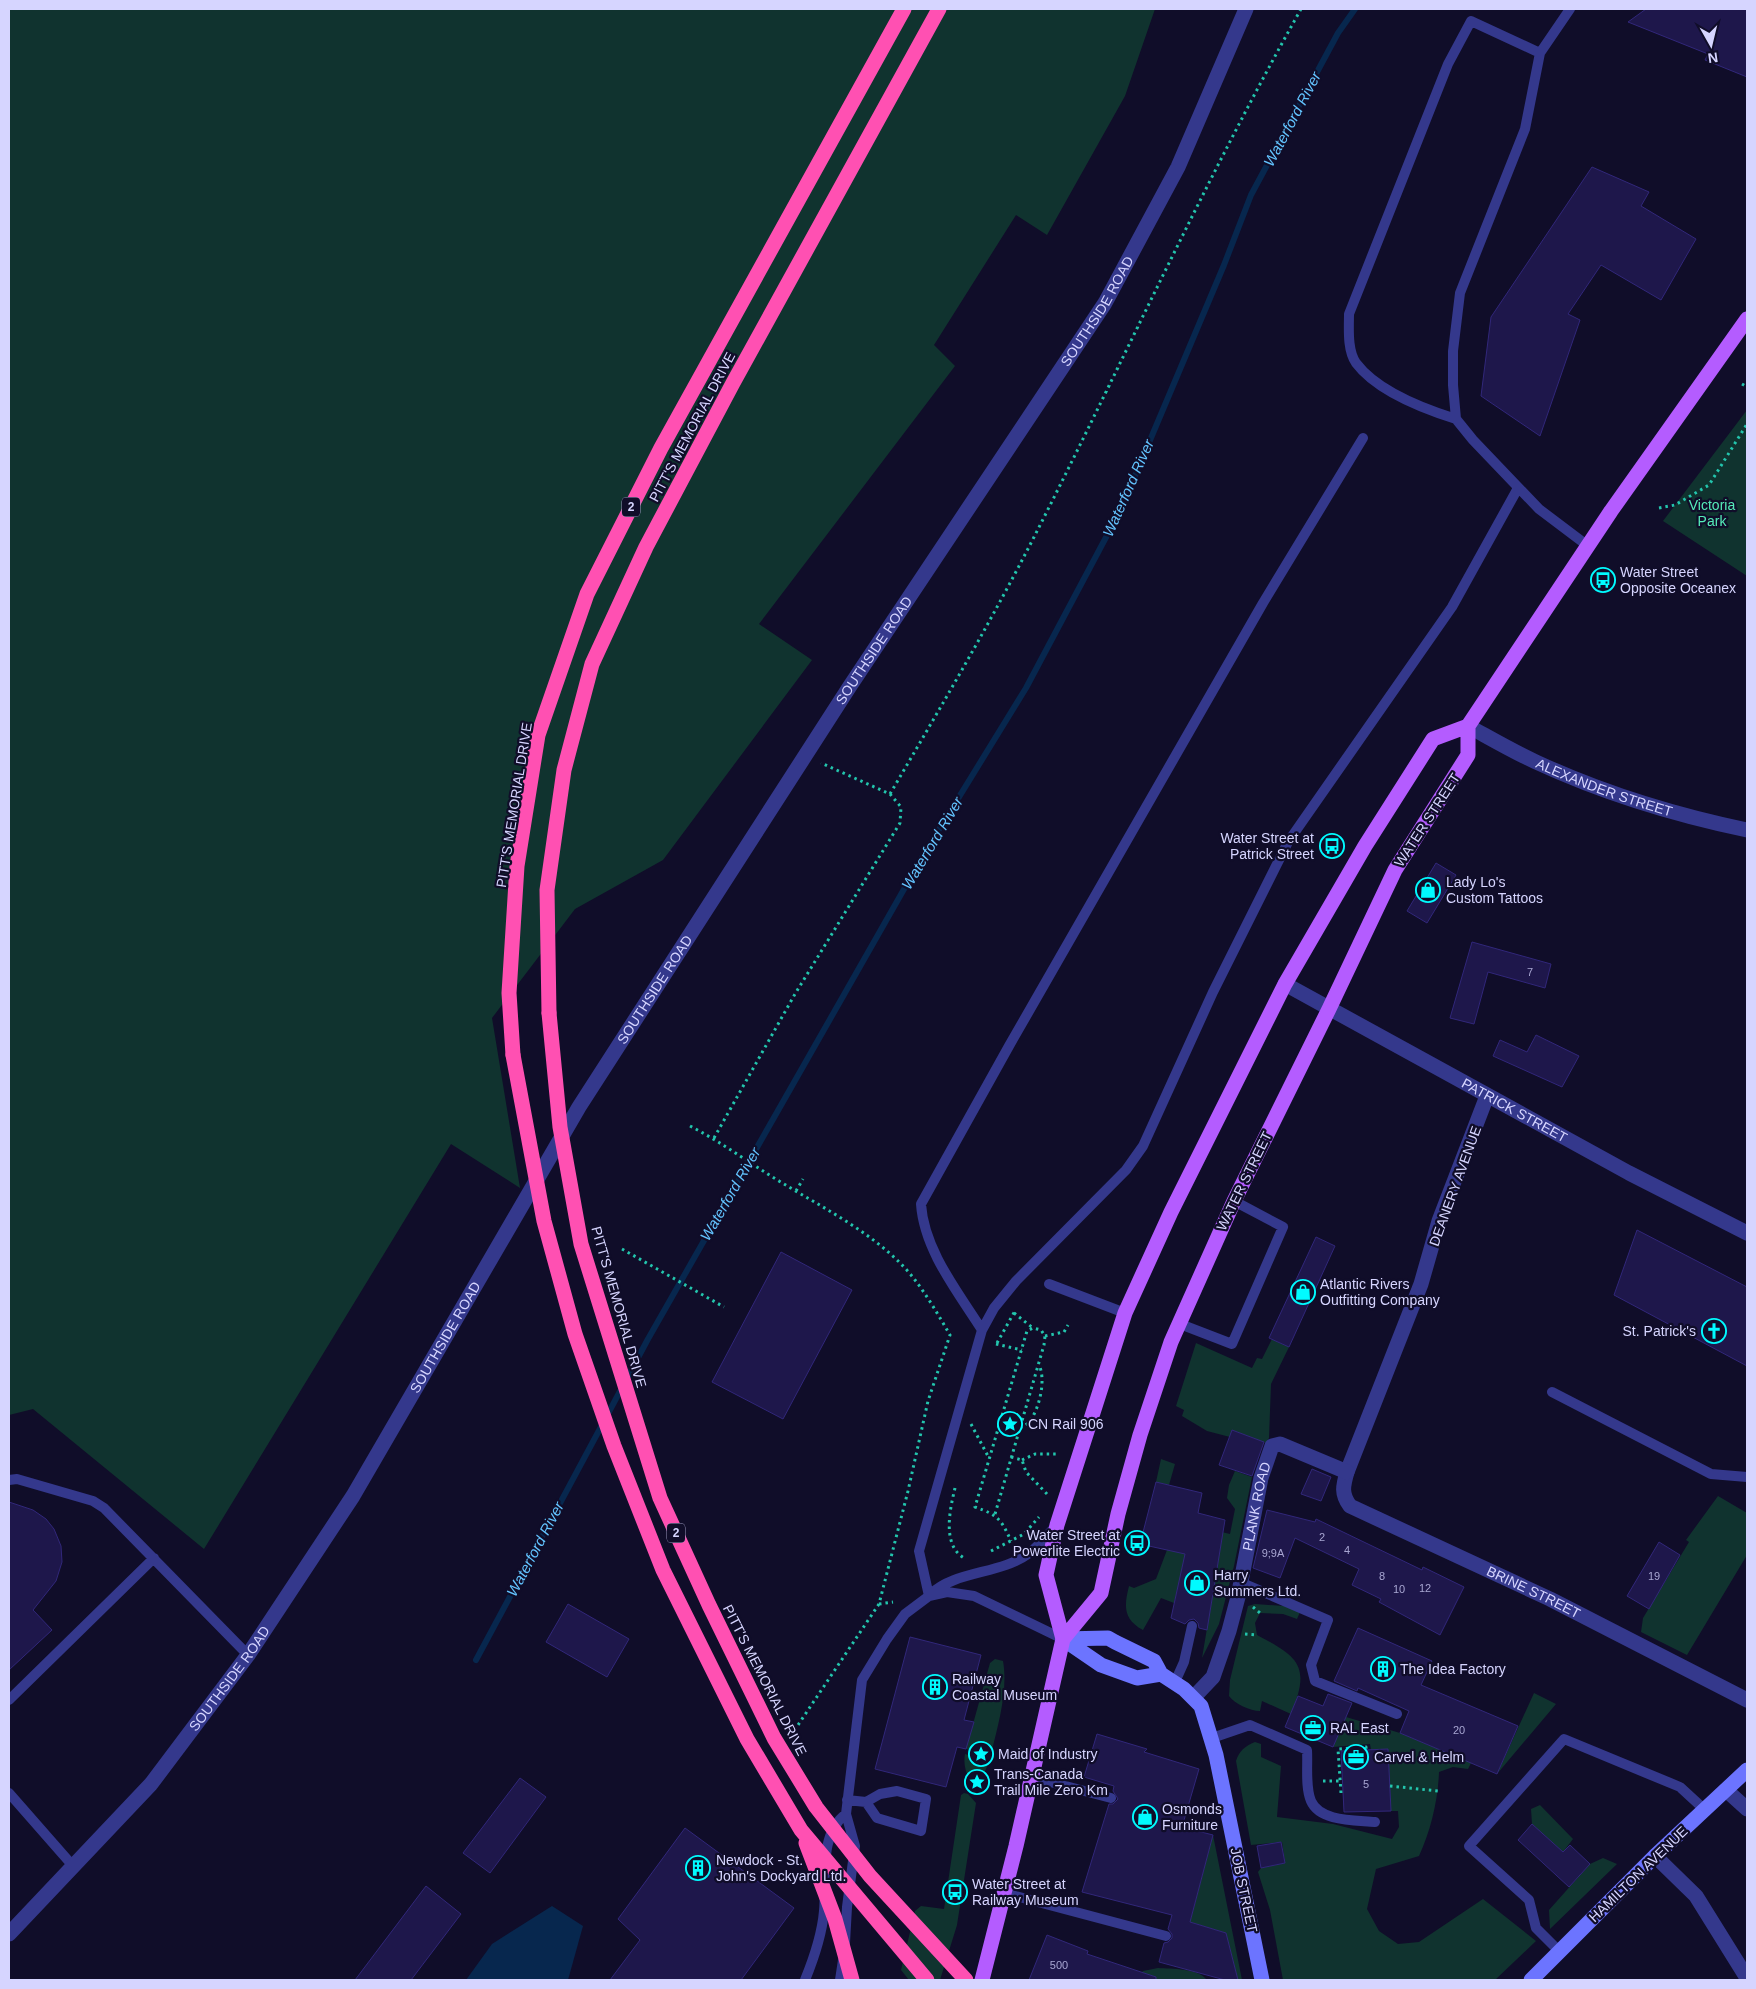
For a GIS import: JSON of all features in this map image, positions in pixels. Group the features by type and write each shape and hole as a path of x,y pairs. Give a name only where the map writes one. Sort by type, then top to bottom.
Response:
{"highway":[{"name":"PITT'S MEMORIAL DRIVE","path":"904,9 661,448 587,594 537,744 517,866 509,993 513,1055 544,1221 575,1334 614,1446 663,1570 747,1739 801,1830 926,1980"},
{"name":"PITT'S MEMORIAL DRIVE","path":"940,9 710,426 646,547 592,664 564,770 547,890 549,1013 560,1127 581,1244 660,1498 708,1606 774,1738 816,1807 870,1876 966,1980"},
{"path":"801,1830 835,1919 852,1980"}],"main road":[{"path":"982,1980 1063,1639 1046,1575 1057,1526 1125,1313 1171,1212 1285,984 1365,846 1433,738 1468,726 1588,546 1747,319"},
{"name":"WATER STREET","path":"1063,1639 1101,1593 1118,1514 1140,1435 1171,1342 1203,1267 1330,1010 1395,870 1468,755 1468,726"}],"street":[{"name":"SOUTHSIDE ROAD","path":"9,1934 152,1784 248,1655 353,1496 579,1106 805,755 1105,303 1178,167 1246,9"},
{"name":"ALEXANDER STREET","path":"1468,726 1534,762 1597,787 1658,808 1747,830"},
{"name":"PATRICK STREET","path":"1285,984 1629,1173 1747,1233"},
{"name":"DEANERY AVENUE","path":"1347,1472 1418,1293 1439,1221 1487,1096"},
{"name":"PLANK ROAD","path":"1194,1697 1213,1677 1229,1631 1261,1478 1272,1446 1280,1444 1347,1472"},
{"name":"BRINE STREET","path":"1347,1472 1343,1488 1344,1498 1350,1506 1550,1599 1747,1700"},
{"name":"JOB STREET","path":"1063,1639 1108,1638 1154,1661 1161,1674 1194,1697 1205,1715 1212,1738 1262,1980"},
{"path":"1063,1639 1101,1665 1136,1678 1161,1674"},
{"name":"HAMILTON AVENUE","path":"1531,1980 1655,1856 1747,1770"},
{"path":"1726,1790 1747,1809"},
{"path":"1655,1856 1696,1896 1747,1978"}],"lane":[{"path":"1456,419 1453,351 1460,293 1525,129 1540,54 1570,9"},
{"path":"1540,54 1471,20 1448,64 1349,314 1348,338 1355,362 1378,383 1424,409 1456,419 1539,509 1588,546"},
{"path":"982,1330 930,1242 922,1220 921,1204 1258,612 1363,438"},
{"path":"929,1596 919,1551 982,1330 994,1308 1016,1281 1120,1177 1143,1146 1213,992 1288,842 1452,608 1518,488"},
{"path":"1180,1324 1232,1344 1283,1228 1234,1201"},
{"path":"1049,1284 1125,1313"},
{"path":"1552,1392 1711,1474 1747,1477"},
{"path":"9,1480 17,1479 93,1501 104,1508 248,1655"},
{"path":"840,1980 855,1846 846,1814 862,1680 886,1639 905,1614 947,1583 1003,1566 1028,1555 1057,1526"},
{"path":"9,1700 154,1558"},
{"path":"1240,1582 1328,1620 1311,1665 1315,1681 1397,1714"},
{"path":"929,1596 947,1592 974,1596 1063,1639"},
{"path":"1175,1682 1184,1662 1192,1626"},
{"path":"1212,1738 1250,1725 1307,1750 1310,1799 1316,1808 1335,1818 1375,1822"},
{"path":"1559,1950 1536,1928 1529,1900 1469,1846 1564,1739 1680,1787 1705,1810"},
{"path":"1031,1778 1111,1798"},
{"path":"848,1800 866,1802 880,1794 897,1791 926,1799 921,1831 877,1818 866,1802"},
{"path":"9,1793 73,1866"},
{"path":"804,1980 814,1959 822,1927 829,1837 835,1822 846,1814"},
{"path":"1004,1893 1166,1936"}],"path":[{"path":"890,794 948,695 1031,542 1160,279 1301,9"},
{"path":"1742,384 1747,387"},
{"path":"1659,508 1675,504 1709,484 1747,424"},
{"path":"714,1138 795,994 900,823 901,807 890,794 805,755"},
{"path":"690,1126 714,1138 859,1230 915,1279 950,1335 928,1401 908,1491 879,1604 786,1742"},
{"path":"796,1191 803,1179"},
{"path":"622,1249 724,1307"},
{"path":"993,1350 1017,1307"},
{"path":"995,1514 1045,1336 1041,1330 1033,1328 1014,1312"},
{"path":"1045,1336 1064,1332 1068,1325"},
{"path":"1011,1541 1003,1524 995,1514 975,1507 1027,1331 1033,1328"},
{"path":"996,1344 1022,1350"},
{"path":"1020,1428 1030,1422 1043,1382 1043,1373 1038,1364"},
{"path":"969,1434 974,1415"},
{"path":"971,1424 989,1458"},
{"path":"1012,1457 1022,1460 1035,1454 1059,1454"},
{"path":"1022,1460 1026,1472 1047,1495"},
{"path":"957,1481 950,1510 951,1538 958,1556 967,1559 972,1558"},
{"path":"987,1553 1024,1534 1039,1518"},
{"path":"1341,1793 1338,1750 1366,1747 1366,1750"},
{"path":"1390,1786 1438,1791"}],"green space":[{"path":"9,9 1155,9 1125,96 1047,235 1016,215 934,345 955,366 759,624 812,660 663,860 575,909 492,1018 520,1188 451,1144 204,1549 33,1409 9,1415"},
{"name":"Victoria Park","path":"1747,410 1747,576 1663,521"},
{"path":"1272,1339 1289,1347 1271,1384 1269,1438 1266,1443 1232,1430 1230,1437 1207,1431 1182,1416 1184,1410 1176,1406 1196,1343 1252,1368 1257,1358 1262,1359"},
{"path":"1161,1459 1175,1464 1169,1485 1156,1482"},
{"path":"1235,1471 1252,1477 1234,1566 1219,1624 1202,1658 1218,1563 1186,1555 1174,1603 1161,1598 1143,1630 1136,1626 1128,1617 1126,1606 1127,1593 1129,1586 1134,1588 1156,1579 1167,1550 1172,1551 1175,1540 1209,1529 1230,1534 1235,1509 1227,1498 1229,1485"},
{"path":"1718,1496 1747,1513 1747,1555 1687,1655 1641,1632 1643,1618 1689,1542 1686,1540"},
{"path":"1255,1604 1284,1606 1300,1612 1297,1619 1283,1614 1260,1613 1255,1623 1257,1635 1283,1650 1297,1665 1300,1674 1300,1684 1291,1714 1262,1701 1260,1711 1252,1710 1239,1704 1229,1696 1230,1680 1248,1606"},
{"path":"995,1659 1003,1661 1004,1683 1002,1706 992,1750 979,1746 973,1750 966,1749 990,1663"},
{"path":"1534,1693 1556,1704 1497,1774"},
{"path":"1346,1717 1400,1733 1471,1763 1468,1769 1453,1767 1439,1772 1433,1815 1419,1856 1376,1869 1367,1909 1379,1931 1398,1944 1419,1942 1483,1899 1536,1941 1495,1980 1283,1980 1270,1910 1258,1872 1261,1868 1285,1863 1282,1842 1251,1845 1236,1761 1243,1749 1255,1742 1261,1744 1261,1757 1281,1766 1277,1817 1333,1824 1392,1839 1399,1827 1398,1811 1391,1811 1388,1749 1371,1750 1370,1744 1333,1747"},
{"path":"965,1754 988,1764 981,1781 974,1778 972,1783 970,1780 965,1766"},
{"path":"964,1793 968,1794 976,1803 957,1925 940,1980 909,1980 901,1970 915,1911 921,1906 944,1909 961,1795"},
{"path":"1540,1805 1573,1839 1563,1852 1532,1824 1531,1809"},
{"path":"1213,1835 1242,1980 1238,1980 1226,1933 1190,1922"},
{"path":"1603,1858 1617,1864 1550,1929 1549,1910 1590,1864"},
{"path":"1158,1968 1191,1971 1198,1973 1207,1980 1134,1980 1143,1971"}],"water":[{"path":"552,1906 583,1926 568,1980 466,1980 492,1944"}],"building":[{"path":"1646,9 1747,9 1747,77 1705,60 1708,54 1628,22"},
{"path":"1592,167 1649,192 1641,206 1696,239 1661,300 1601,265 1568,314 1580,320 1540,436 1481,396 1491,317"},
{"path":"1436,863 1456,875 1427,923 1407,911"},
{"path":"1472,942 1551,964 1545,988 1488,972 1474,1024 1450,1018"},
{"path":"1536,1035 1579,1056 1562,1087 1493,1056 1500,1040 1527,1052"},
{"name":"St. Patrick's","path":"1637,1230 1747,1287 1747,1366 1614,1295"},
{"name":"Atlantic Rivers Outfitting Company","path":"1316,1237 1335,1246 1289,1347 1269,1338"},
{"path":"781,1252 852,1290 783,1419 712,1382"},
{"path":"1232,1430 1264,1442 1252,1476 1219,1465"},
{"path":"1312,1469 1331,1477 1321,1501 1301,1494"},
{"path":"1156,1482 1202,1493 1198,1513 1225,1520 1207,1630 1199,1628 1198,1623 1194,1619 1189,1620 1185,1624 1171,1618 1185,1554 1140,1544"},
{"path":"9,1502 33,1510 46,1519 54,1529 61,1546 62,1562 56,1581 33,1610 52,1630 9,1670"},
{"path":"1267,1510 1315,1522 1316,1519 1422,1570 1423,1567 1464,1587 1440,1635 1379,1602 1381,1599 1352,1585 1359,1569 1295,1538 1280,1578 1253,1568"},
{"path":"1659,1542 1680,1555 1649,1609 1627,1596"},
{"path":"568,1604 629,1639 607,1677 546,1642"},
{"path":"1358,1628 1432,1661 1421,1685 1518,1726 1497,1774 1400,1733 1409,1711 1358,1688 1357,1691 1334,1681"},
{"name":"Railway Coastal Museum","path":"910,1637 981,1655 964,1720 974,1722 966,1749 957,1747 946,1787 875,1769"},
{"path":"1328,1694 1352,1703 1333,1747 1285,1727 1298,1696 1323,1706"},
{"name":"Osmonds Furniture","path":"1097,1734 1147,1749 1144,1752 1199,1769 1182,1827 1213,1835 1190,1922 1226,1933 1238,1980 1225,1980 1159,1962 1164,1943 1172,1938 1172,1934 1168,1929 1172,1915 1082,1892 1109,1804 1113,1804 1118,1799 1113,1791 1114,1786 1084,1777"},
{"path":"1388,1749 1391,1811 1344,1812 1341,1751"},
{"path":"520,1778 546,1797 490,1873 463,1853"},
{"path":"1532,1824 1563,1852 1570,1845 1590,1864 1569,1887 1518,1840"},
{"name":"Newdock - St. John's Dockyard Ltd.","path":"685,1828 794,1908 741,1980 610,1980 640,1940 618,1919"},
{"path":"1281,1842 1285,1863 1261,1868 1257,1846"},
{"path":"426,1886 461,1914 411,1980 355,1980"},
{"path":"1047,1935 1088,1951 1087,1954 1156,1977 1156,1980 1029,1980"}],"waterway":[{"name":"Waterford River","path":"476,1660 648,1339 924,854 1026,688 1121,509 1224,265 1251,195 1338,33 1355,9"}],"place":[{"name":"Water Street Opposite Oceanex","path":"1603,580"},
{"name":"Water Street at Patrick Street","path":"1332,846"},
{"name":"Lady Lo's Custom Tattoos","path":"1428,890"},
{"name":"Atlantic Rivers Outfitting Company","path":"1303,1292"},
{"name":"St. Patrick's","path":"1714,1331"},
{"name":"CN Rail 906","path":"1010,1424"},
{"name":"Water Street at Powerlite Electric","path":"1137,1543"},
{"name":"Harry Summers Ltd.","path":"1197,1583"},
{"name":"The Idea Factory","path":"1383,1669"},
{"name":"Railway Coastal Museum","path":"935,1687"},
{"name":"RAL East","path":"1313,1728"},
{"name":"Maid of Industry","path":"981,1754"},
{"name":"Carvel & Helm","path":"1356,1757"},
{"name":"Trans-Canada Trail Mile Zero Km","path":"977,1782"},
{"name":"Osmonds Furniture","path":"1145,1817"},
{"name":"Newdock - St. John's Dockyard Ltd.","path":"698,1868"},
{"name":"Water Street at Railway Museum","path":"955,1892"}]}
